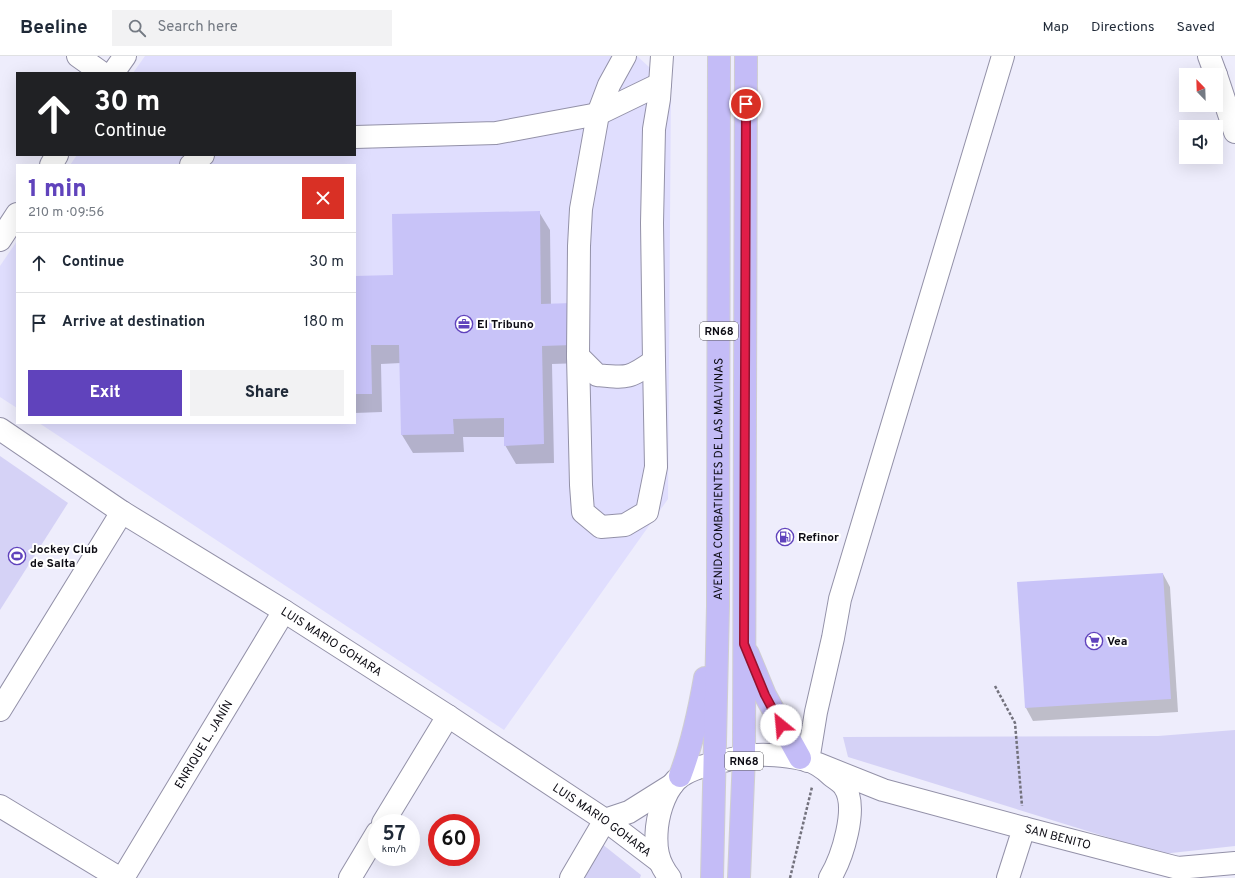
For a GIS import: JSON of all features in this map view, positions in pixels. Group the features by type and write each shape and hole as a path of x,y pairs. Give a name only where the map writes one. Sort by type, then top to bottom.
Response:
{"main road":[{"name":"AVENIDA COMBATIENTES DE LAS MALVINAS","path":"712,878 718,606 720,56"},
{"name":"RN68","path":"739,878 744,756 746,56"},
{"path":"676,781 688,757 700,710 718,606"},
{"path":"744,644 765,695 809,761"}],"street":[{"path":"78,56 101,72"},
{"path":"114,72 125,56"},
{"path":"625,56 609,85 598,114 581,209 579,246 578,356 583,512 601,527 625,525 647,512 656,467 652,223 654,137 662,56"},
{"path":"830,878 835,870 844,845 851,812 849,797 844,786 809,761 816,712 833,638 840,599 1004,56"},
{"path":"1209,56 1213,68"},
{"path":"356,138 496,133 598,114 660,84"},
{"path":"1223,96 1235,132"},
{"path":"192,164 202,156"},
{"path":"0,240 16,216"},
{"path":"578,356 597,375 625,378 639,372 654,361"},
{"name":"LUIS MARIO GOHARA","path":"0,430 122,512 284,611 448,716 606,820 662,872"},
{"path":"0,710 122,512"},
{"name":"ENRIQUE L. JANÍN","path":"123,878 284,611"},
{"path":"388,814 448,716"},
{"name":"SAN BENITO","path":"606,820 629,812 696,768 744,756 756,755 809,761 883,790 1024,828 1177,873 1235,863"},
{"path":"662,872 656,838 658,819 662,804 676,781"},
{"path":"851,812 869,796 883,790"},
{"path":"0,806 119,878"},
{"path":"571,878 606,820"},
{"path":"1008,878 1024,828"},
{"path":"350,878 368,848"}],"path":[{"path":"995,686 1015,723 1024,828"},
{"path":"790,878 809,761"}],"shaded area":[{"path":"145,56 637,56 671,87 668,499 504,730 41,424 356,424 356,164 71,164 76,156 356,156 356,72 134,72"},
{"path":"16,242 16,407 0,397 0,266"},
{"name":"Jockey Club de Salta","path":"0,456 68,503 0,610"},
{"path":"1235,730 1235,846 1162,854 848,757 843,737 1158,736"},
{"path":"602,844 641,875 640,878 580,878"}],"building":[{"name":"El Tribuno","path":"540,211 541,304 572,303 573,345 542,346 544,444 504,446 504,418 453,419 454,434 401,435 399,345 371,345 372,394 356,394 356,276 393,275 392,214"},
{"name":"Vea","path":"1163,573 1171,699 1025,708 1017,582"}],"place":[{"name":"El Tribuno","path":"464,324"},
{"name":"Refinor","path":"785,537"},
{"name":"Jockey Club de Salta","path":"17,556"},
{"name":"Vea","path":"1094,641"}],"route":[{"path":"746,104 744,644 765,695 781,725"}]}
